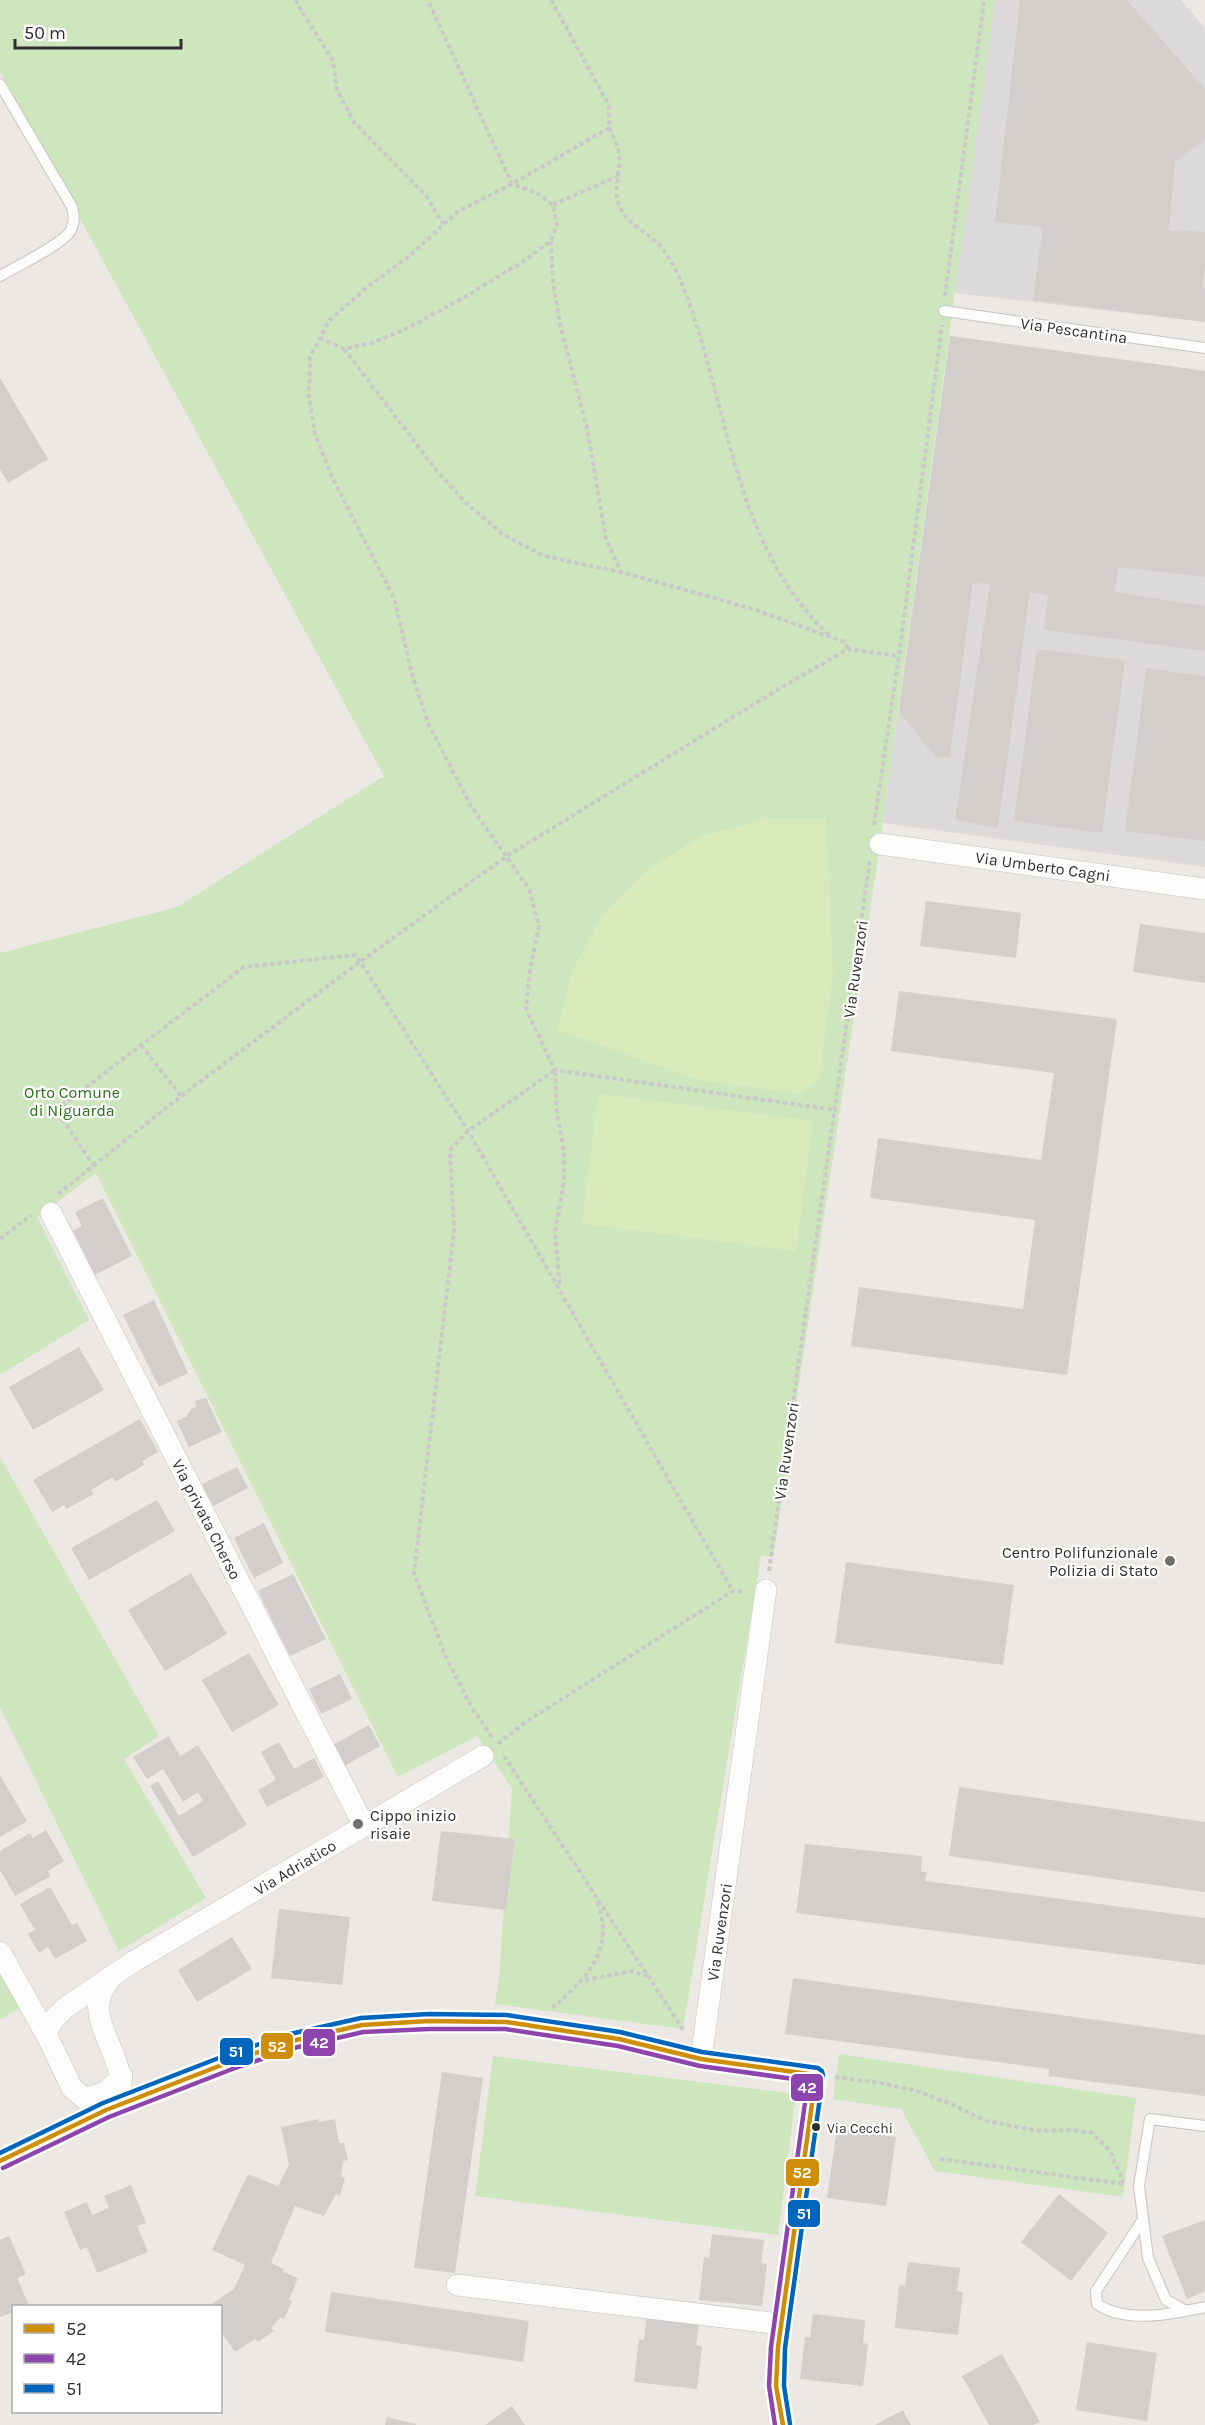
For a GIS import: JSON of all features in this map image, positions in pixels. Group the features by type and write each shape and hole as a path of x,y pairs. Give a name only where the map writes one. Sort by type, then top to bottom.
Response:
{"street":[{"name":"Via Umberto Cagni","path":"875,843 1205,889"},
{"name":"Via privata Cherso","path":"46,1208 364,1826"},
{"name":"Via Ruvenzori","path":"701,2059 766,1590"},
{"name":"Via Adriatico","path":"46,2034 53,2020 65,2008 133,1962 490,1750"},
{"path":"0,1952 46,2034 72,2088 73,2110 64,2130"},
{"path":"106,2110 121,2092 122,2076 99,2014 99,2000 108,1980"},
{"path":"30,2005 48,2009 90,2004 99,2014"},
{"path":"0,2161 106,2110 232,2061 292,2041 362,2025 429,2021 506,2022 619,2039 701,2059 816,2075 781,2324 776,2386 783,2425"},
{"path":"72,2088 85,2099 106,2092 122,2076"},
{"path":"122,2076 135,2088 153,2092"},
{"path":"457,2285 781,2324"}],"lane":[{"path":"0,84 72,207 75,218 71,230 63,240 0,276"},
{"name":"Via Pescantina","path":"944,311 1205,348"},
{"path":"1186,2311 1166,2300 1148,2258 1139,2186 1150,2119 1205,2126"},
{"path":"1142,2221 1096,2291 1097,2304 1108,2312 1136,2316 1205,2307"}],"path":[{"path":"295,0 333,62 337,90 354,122 426,196 443,224"},
{"path":"428,0 512,184 537,193 553,206 557,225 551,241 553,282 560,324 587,428 606,539 621,572"},
{"path":"551,0 609,105 609,128 618,148 616,188 622,211 660,246 681,281 698,327 744,495 761,536 784,582 808,615 832,638"},
{"name":"Via Ruvenzori","path":"766,1590 875,843 984,0"},
{"path":"560,1289 555,1232 564,1181 564,1152 557,1113 555,1070 526,1010 530,970 539,926 529,889 471,806 429,725 413,678 394,598 331,475 315,434 309,395 310,357 328,322 366,288 411,255 457,212 512,184 609,128"},
{"path":"553,206 618,176"},
{"path":"344,349 372,343 406,329 524,261 551,241"},
{"path":"320,338 344,349 437,471 464,501 504,535 544,556 621,572 753,609 845,642 848,649"},
{"path":"0,1239 46,1208 181,1096 361,961 507,856 848,649 899,656"},
{"path":"94,1166 56,1110 244,967 357,954 468,1131 733,1591"},
{"path":"141,1045 181,1096"},
{"path":"701,2059 596,1896 490,1750 445,1654 414,1573 454,1231 450,1150 468,1131 555,1070 836,1110"},
{"path":"490,1750 524,1723 733,1591 766,1590"},
{"path":"530,2026 584,1980 596,1960 603,1928 596,1896"},
{"path":"584,1980 631,1971 649,1976"},
{"path":"816,2075 881,2083 916,2091 951,2104 986,2121 1038,2131 1073,2130 1092,2133 1110,2151 1124,2184"},
{"path":"940,2159 1139,2186"}],"shaded area":[{"path":"995,0 1181,0 1205,28 1205,322 955,293"},
{"path":"950,336 1205,371 1205,867 883,823"}],"green space":[{"name":"Orto Comune di Niguarda","path":"0,0 995,0 880,844 773,1557 761,1556 683,2029 495,2004 499,1977 512,1789 477,1736 398,1777 96,1173 37,1217 89,1320 0,1375 0,953 177,907 384,776 0,72"},
{"path":"763,819 826,819 833,975 819,1079 801,1094 699,1080 557,1030 573,969 603,914 648,869 702,836"},
{"path":"598,1094 813,1121 796,1251 582,1224"},
{"path":"0,1457 159,1736 124,1759 206,1898 119,1951 0,1707"},
{"path":"0,1967 22,2006 0,2020"},
{"path":"839,2054 1136,2098 1123,2197 935,2171 901,2109 833,2099"},
{"path":"493,2056 796,2094 778,2235 475,2196"}],"building":[{"path":"1020,0 1127,0 1205,89 1205,139 1175,162 1169,230 1205,232 1202,288 1205,289 1205,322 1033,300 1043,227 995,222"},
{"path":"950,336 1205,371 1205,577 1119,567 1114,592 1205,606 1205,651 1044,630 1048,595 1030,592 998,828 955,820 990,584 973,583 950,757 936,758 899,711"},
{"path":"0,378 48,459 8,483 0,469"},
{"path":"1037,649 1125,660 1102,833 1014,821"},
{"path":"1146,668 1205,676 1205,841 1125,831"},
{"path":"926,901 1021,913 1016,958 920,946"},
{"path":"1140,924 1205,933 1205,983 1133,972"},
{"path":"899,991 1117,1019 1067,1375 851,1346 859,1287 1023,1309 1035,1220 870,1198 878,1138 1041,1160 1054,1073 891,1051"},
{"path":"103,1198 132,1256 95,1275 73,1231 82,1226 75,1212"},
{"path":"154,1300 188,1373 159,1387 123,1315"},
{"path":"79,1347 104,1390 33,1430 9,1387"},
{"path":"206,1398 222,1432 189,1447 177,1421 186,1417 190,1410 196,1407 195,1401"},
{"path":"140,1419 158,1452 142,1461 144,1465 115,1482 113,1477 91,1490 94,1494 66,1509 64,1505 52,1512 33,1480"},
{"path":"237,1467 248,1488 213,1506 202,1484"},
{"path":"157,1500 175,1531 89,1580 71,1548"},
{"path":"264,1523 283,1563 254,1578 234,1538"},
{"path":"846,1562 1014,1585 1003,1665 835,1643"},
{"path":"191,1573 227,1634 165,1671 128,1610"},
{"path":"293,1574 326,1639 290,1656 258,1591"},
{"path":"249,1653 279,1705 232,1732 202,1680"},
{"path":"340,1674 352,1699 321,1714 309,1689"},
{"path":"369,1725 380,1746 344,1766 333,1745"},
{"path":"169,1736 180,1756 198,1745 247,1825 193,1857 150,1786 158,1781 179,1816 203,1801 198,1792 183,1802 163,1769 147,1779 133,1757"},
{"path":"279,1742 294,1769 314,1758 324,1777 267,1807 258,1790 276,1780 261,1752"},
{"path":"0,1775 27,1821 0,1837"},
{"path":"959,1787 1205,1822 1205,1892 949,1856"},
{"path":"46,1830 64,1861 48,1871 51,1876 15,1896 0,1870 0,1851 30,1833 33,1838"},
{"path":"441,1831 515,1839 506,1910 432,1901"},
{"path":"805,1844 922,1856 921,1871 927,1873 925,1881 1205,1918 1205,1965 796,1913"},
{"path":"50,1887 72,1925 77,1923 87,1941 55,1959 48,1947 39,1953 28,1934 35,1930 20,1904"},
{"path":"279,1909 350,1917 342,1985 271,1978"},
{"path":"232,1937 252,1969 197,2002 178,1970"},
{"path":"793,1978 1205,2035 1205,2096 1048,2076 1050,2069 785,2034"},
{"path":"442,2072 483,2078 455,2273 414,2268"},
{"path":"319,2119 319,2122 335,2119 339,2143 344,2143 348,2160 343,2161 341,2177 345,2178 340,2195 336,2194 324,2216 295,2206 271,2263 284,2269 283,2272 298,2278 289,2300 292,2301 284,2319 281,2317 271,2328 274,2331 258,2342 255,2339 235,2352 222,2333 222,2305 210,2305 234,2289 245,2265 212,2250 248,2174 278,2186 289,2165 281,2127"},
{"path":"837,2128 896,2137 886,2206 827,2198"},
{"path":"131,2185 146,2223 137,2226 148,2252 97,2273 87,2247 80,2250 64,2212 87,2202 92,2215 109,2208 104,2196"},
{"path":"1059,2194 1108,2233 1071,2281 1021,2242"},
{"path":"1205,2220 1205,2291 1187,2299 1162,2236"},
{"path":"712,2234 764,2240 761,2263 767,2264 762,2306 699,2300 704,2257 709,2258"},
{"path":"9,2236 26,2274 17,2278 29,2305 12,2305 12,2313 0,2317 0,2240"},
{"path":"908,2262 960,2268 957,2291 963,2292 958,2335 895,2328 899,2285 905,2286"},
{"path":"331,2292 529,2321 523,2362 325,2332"},
{"path":"813,2314 865,2320 863,2343 868,2344 863,2386 800,2379 805,2337 810,2337"},
{"path":"647,2316 699,2322 696,2345 702,2346 697,2389 634,2382 639,2339 644,2340"},
{"path":"1087,2342 1157,2353 1147,2421 1076,2410"},
{"path":"1002,2354 1040,2422 1033,2425 989,2425 962,2376"},
{"path":"512,2406 525,2425 485,2425"},
{"path":"903,2410 911,2425 875,2425"},
{"path":"387,2417 416,2424 416,2425 385,2425"}],"transit line":[{"name":"51","path":"0,2153 103,2103 229,2054 290,2034 361,2018 429,2014 507,2015 620,2032 702,2052 818,2068 822,2071 823,2076 785,2348 784,2386 790,2424"},
{"name":"52","path":"0,2161 106,2110 232,2061 292,2041 362,2025 429,2021 506,2022 619,2039 701,2059 816,2075 778,2347 776,2386 783,2425"},
{"name":"42","path":"3,2168 109,2117 235,2068 294,2048 363,2032 505,2029 618,2046 700,2066 808,2081 771,2347 769,2386 775,2425"}],"place":[{"name":"Centro Polifunzionale Polizia di Stato","path":"1170,1561"},
{"name":"Cippo inizio risaie","path":"358,1824"},
{"name":"Via Cecchi","path":"816,2127"}]}
